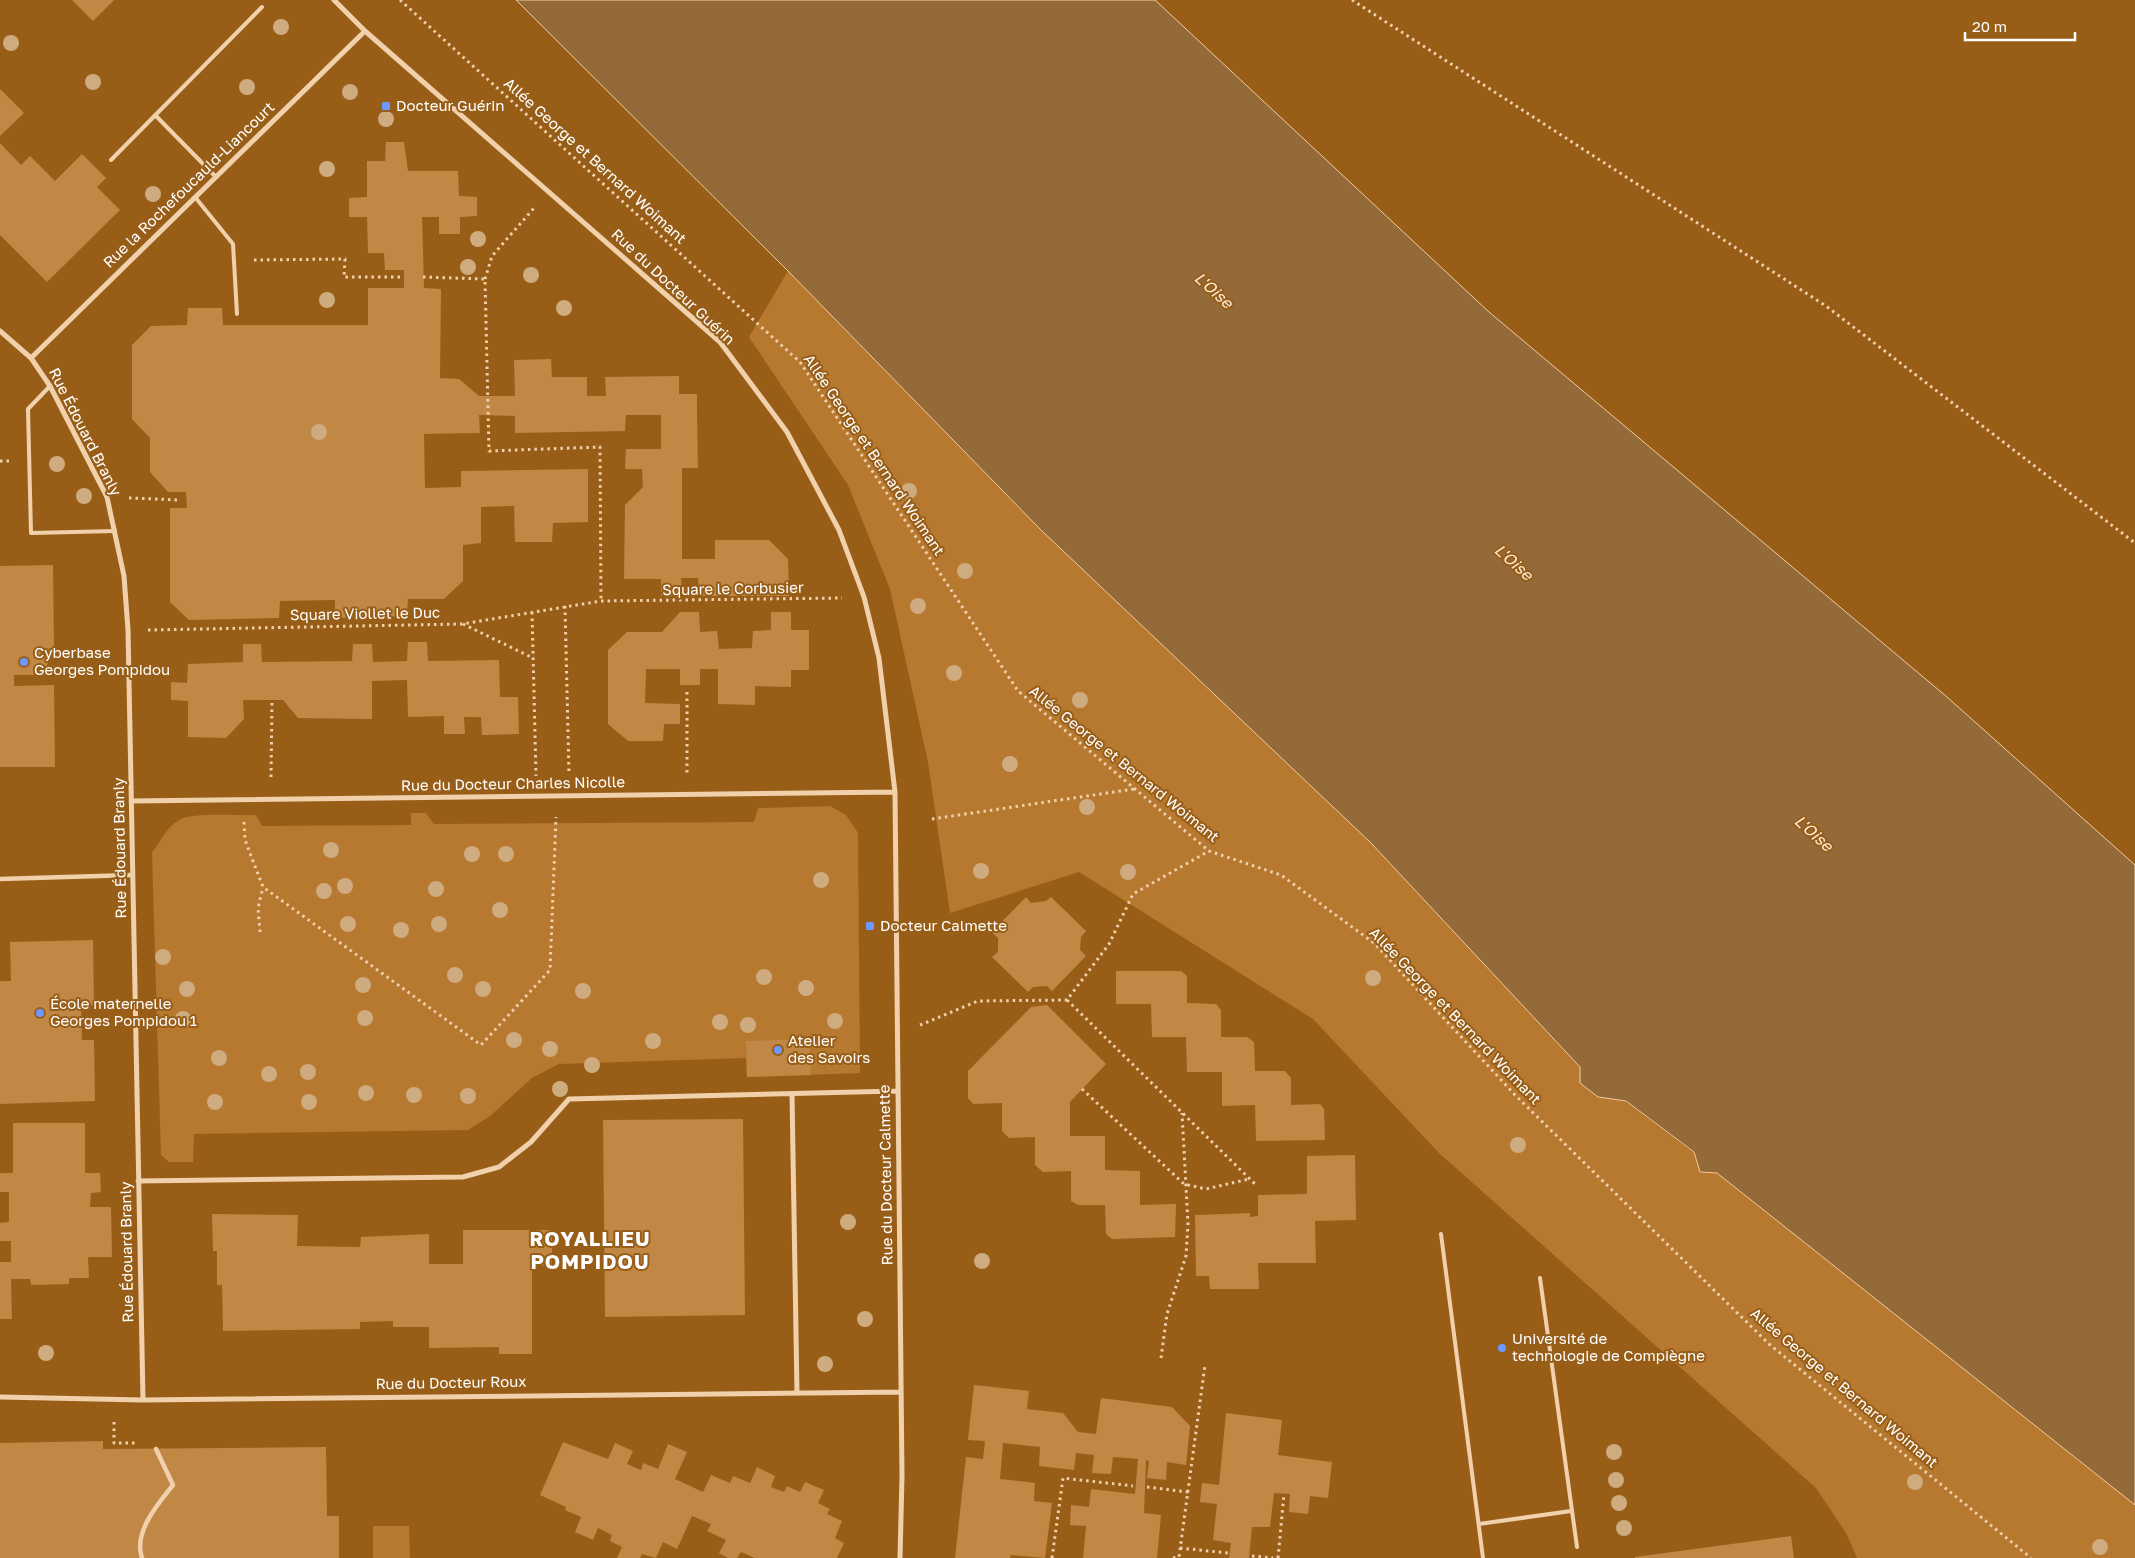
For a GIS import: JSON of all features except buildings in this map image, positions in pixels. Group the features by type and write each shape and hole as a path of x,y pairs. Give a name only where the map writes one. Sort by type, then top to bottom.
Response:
{"street":[{"name":"Rue du Docteur Guérin","path":"334,0 365,31 720,342 787,432 839,530 864,597 879,658 895,792"},
{"name":"Rue la Rochefoucauld-Liancourt","path":"31,358 365,31"},
{"name":"Rue Édouard Branly","path":"0,330 31,358 50,386 108,497 124,576 128,630 143,1400"},
{"name":"Rue du Docteur Charles Nicolle","path":"131,801 895,792"},
{"name":"Rue du Docteur Calmette","path":"895,792 902,1476 900,1558"},
{"path":"0,879 132,875"},
{"path":"138,1181 462,1177 499,1167 531,1142 569,1099 898,1091"},
{"path":"792,1094 797,1393"},
{"name":"Rue du Docteur Roux","path":"0,1397 143,1400 901,1392"},
{"path":"142,1558 140,1552 144,1529 156,1506 173,1485 156,1449"}],"lane":[{"path":"111,160 262,7"},
{"path":"155,115 216,177"},
{"path":"195,197 233,244 237,314"},
{"path":"50,386 28,409 31,533 115,531"},
{"path":"1441,1234 1483,1558"},
{"path":"1540,1278 1571,1511 1578,1547"},
{"path":"1479,1524 1571,1511"}],"path":[{"name":"Allée George et Bernard Woimant","path":"400,0 800,362 1018,691 1209,852 1281,875 1374,943 1516,1096 1769,1344 2031,1558"},
{"path":"1352,0 1826,306 2135,543"},
{"path":"549,191 492,256 485,279 489,450 600,447 601,601"},
{"path":"234,261 345,260 344,277 404,277"},
{"path":"423,277 485,279"},
{"path":"108,497 180,500"},
{"name":"Square le Corbusier","path":"601,601 864,597"},
{"name":"Square Viollet le Duc","path":"128,630 462,624 601,601"},
{"path":"565,606 570,796"},
{"path":"532,612 536,796"},
{"path":"462,624 533,658"},
{"path":"687,692 688,795"},
{"path":"272,700 270,781 244,816 245,840 263,887 481,1045 550,970 556,796"},
{"path":"932,819 1135,789"},
{"path":"1067,1000 1109,944 1133,894 1209,852"},
{"path":"260,932 258,908 263,887"},
{"path":"898,1034 978,1001 1067,1000 1256,1185"},
{"path":"1082,1089 1184,1184 1206,1189 1249,1179"},
{"path":"1160,1358 1166,1314 1186,1256 1188,1224 1184,1184 1182,1113"},
{"path":"1172,1558 1179,1557 1205,1365"},
{"path":"1052,1558 1063,1478 1133,1486"},
{"path":"1147,1487 1188,1492"},
{"path":"1278,1558 1284,1494"},
{"path":"1180,1548 1228,1553"},
{"path":"1252,1556 1273,1558"}],"shaded area":[{"path":"788,271 1041,530 1370,842 1580,1067 1580,1083 1598,1097 1625,1101 1694,1153 1700,1172 1717,1173 2135,1457 2135,1558 1857,1558 1846,1533 1816,1488 1439,1153 1313,1019 1079,872 950,913 928,762 890,589 848,485 749,337"},
{"path":"830,806 846,815 858,833 860,1073 747,1077 746,1058 559,1064 532,1078 490,1116 468,1130 194,1134 193,1162 169,1162 161,1155 152,853 167,831 179,820 204,815 256,815 262,826 411,825 411,813 426,813 434,824 754,822 758,808"},
{"path":"373,1526 409,1526 410,1558 373,1558"}],"water":[{"name":"L'Oise","path":"516,0 1155,0 1489,312 1947,697 2135,865 2135,1505 1717,1173 1700,1172 1694,1152 1626,1101 1598,1097 1580,1083 1580,1067 1370,842 1041,530 788,271"}],"place":[{"name":"Docteur Guérin","path":"386,106"},
{"name":"Cyberbase Georges Pompidou","path":"24,662"},
{"name":"Docteur Calmette","path":"870,926"},
{"name":"École maternelle Georges Pompidou 1","path":"40,1013"},
{"name":"Atelier des Savoirs","path":"778,1050"},
{"name":"Université de technologie de Compiègne","path":"1502,1348"}],"district":[{"name":"ROYALLIEU POMPIDOU","path":"590,1250"}]}
